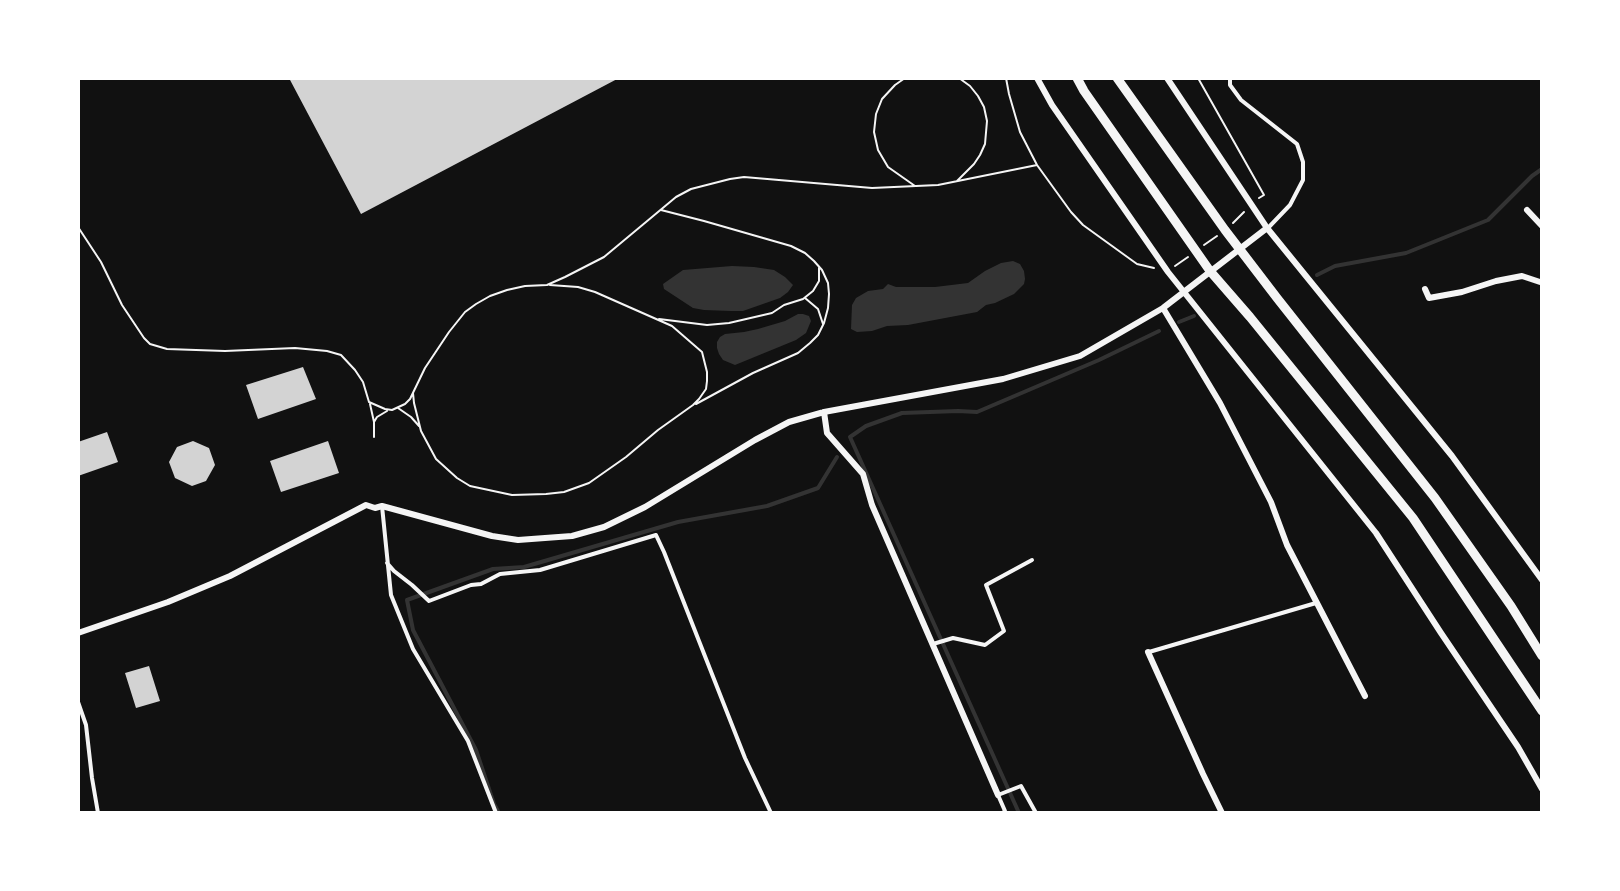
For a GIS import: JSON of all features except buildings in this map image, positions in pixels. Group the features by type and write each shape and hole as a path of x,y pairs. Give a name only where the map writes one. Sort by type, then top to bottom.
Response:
{"street":[{"path":"1037,78 1052,105 1168,272 1376,533 1518,747 1542,789"},
{"path":"1077,78 1210,271 1413,518 1542,711"},
{"path":"1117,78 1225,230 1435,498 1511,606 1542,656"},
{"path":"1167,78 1267,228 1452,456 1542,580"},
{"path":"1527,210 1542,226"},
{"path":"78,633 168,602 230,576 366,505 375,508 382,506 492,536 518,540 572,536 604,527 645,507 789,422 824,412 1003,379 1080,356 1163,308 1267,228"},
{"path":"1425,289 1429,298 1522,276 1542,282"},
{"path":"1163,308 1220,403 1271,502 1287,545 1365,696"},
{"path":"824,412 827,434 863,474 872,505 998,795"},
{"path":"1148,652 1222,813"}],"lane":[{"path":"1230,78 1230,85 1241,100 1297,144 1303,162 1303,180 1290,205 1267,228"},
{"path":"382,506 391,595 413,649 468,741 496,813"},
{"path":"387,562 394,571 429,601 471,585 481,584 500,574 540,570 656,535 745,758 771,813"},
{"path":"933,644 953,638 985,645 1004,631 986,585 1032,560"},
{"path":"1148,652 1316,603"},
{"path":"78,702 87,725 98,813"},
{"path":"1003,813 1005,812 998,795 1020,786 1036,813"}],"path":[{"path":"905,78 882,99 876,114 874,132 878,150 888,167 915,186"},
{"path":"957,182 980,155 985,144 987,121 984,106 978,96 959,78"},
{"path":"1006,78 1008,94 1020,132 1037,165 1083,225 1137,264 1168,272"},
{"path":"1198,78 1264,195"},
{"path":"547,285 604,257 676,197 691,189 730,179 744,177 872,188 938,185 1037,165"},
{"path":"413,392 421,429 436,459 457,478 470,486 512,495 564,492 589,483 693,405 762,368 798,353 818,334 828,308 828,283 819,268 805,253 790,246 660,210"},
{"path":"78,227 101,262 128,315 150,344 167,349 225,351 296,348 327,351 341,356 363,382 374,422 374,437"},
{"path":"654,318 707,325 729,323 772,312 805,298 813,291 819,281 819,268"},
{"path":"374,422 377,417 389,410 405,404 448,332 465,312 490,296 507,290 525,286 562,284 595,291 672,326 702,352 708,372 706,389 693,405"},
{"path":"805,298 818,309 823,325"},
{"path":"369,402 389,410"},
{"path":"398,408 411,417 421,429"}],"shaded area":[{"path":"1013,261 1020,264 1024,271 1024,284 1014,294 986,305 977,312 908,325 887,326 872,331 857,332 851,329 852,305 856,298 868,291 883,289 888,284 896,287 935,287 968,283 1001,263"},
{"path":"732,266 774,270 793,285 780,298 743,311 693,308 664,289 663,284 683,270"},
{"path":"798,314 809,316 811,321 806,333 796,340 735,365 723,360 719,354 717,342 725,334 758,329 785,321"}],"waterway":[{"path":"1317,275 1335,266 1406,253 1488,220 1542,169"},
{"path":"1179,322 1194,316"},
{"path":"850,437 866,426 902,413 977,412 1099,360 1159,331"},
{"path":"850,437 1019,813"},
{"path":"499,813 476,750 413,630 407,600 493,569 524,567 678,522 767,506 818,488 837,457"}]}
